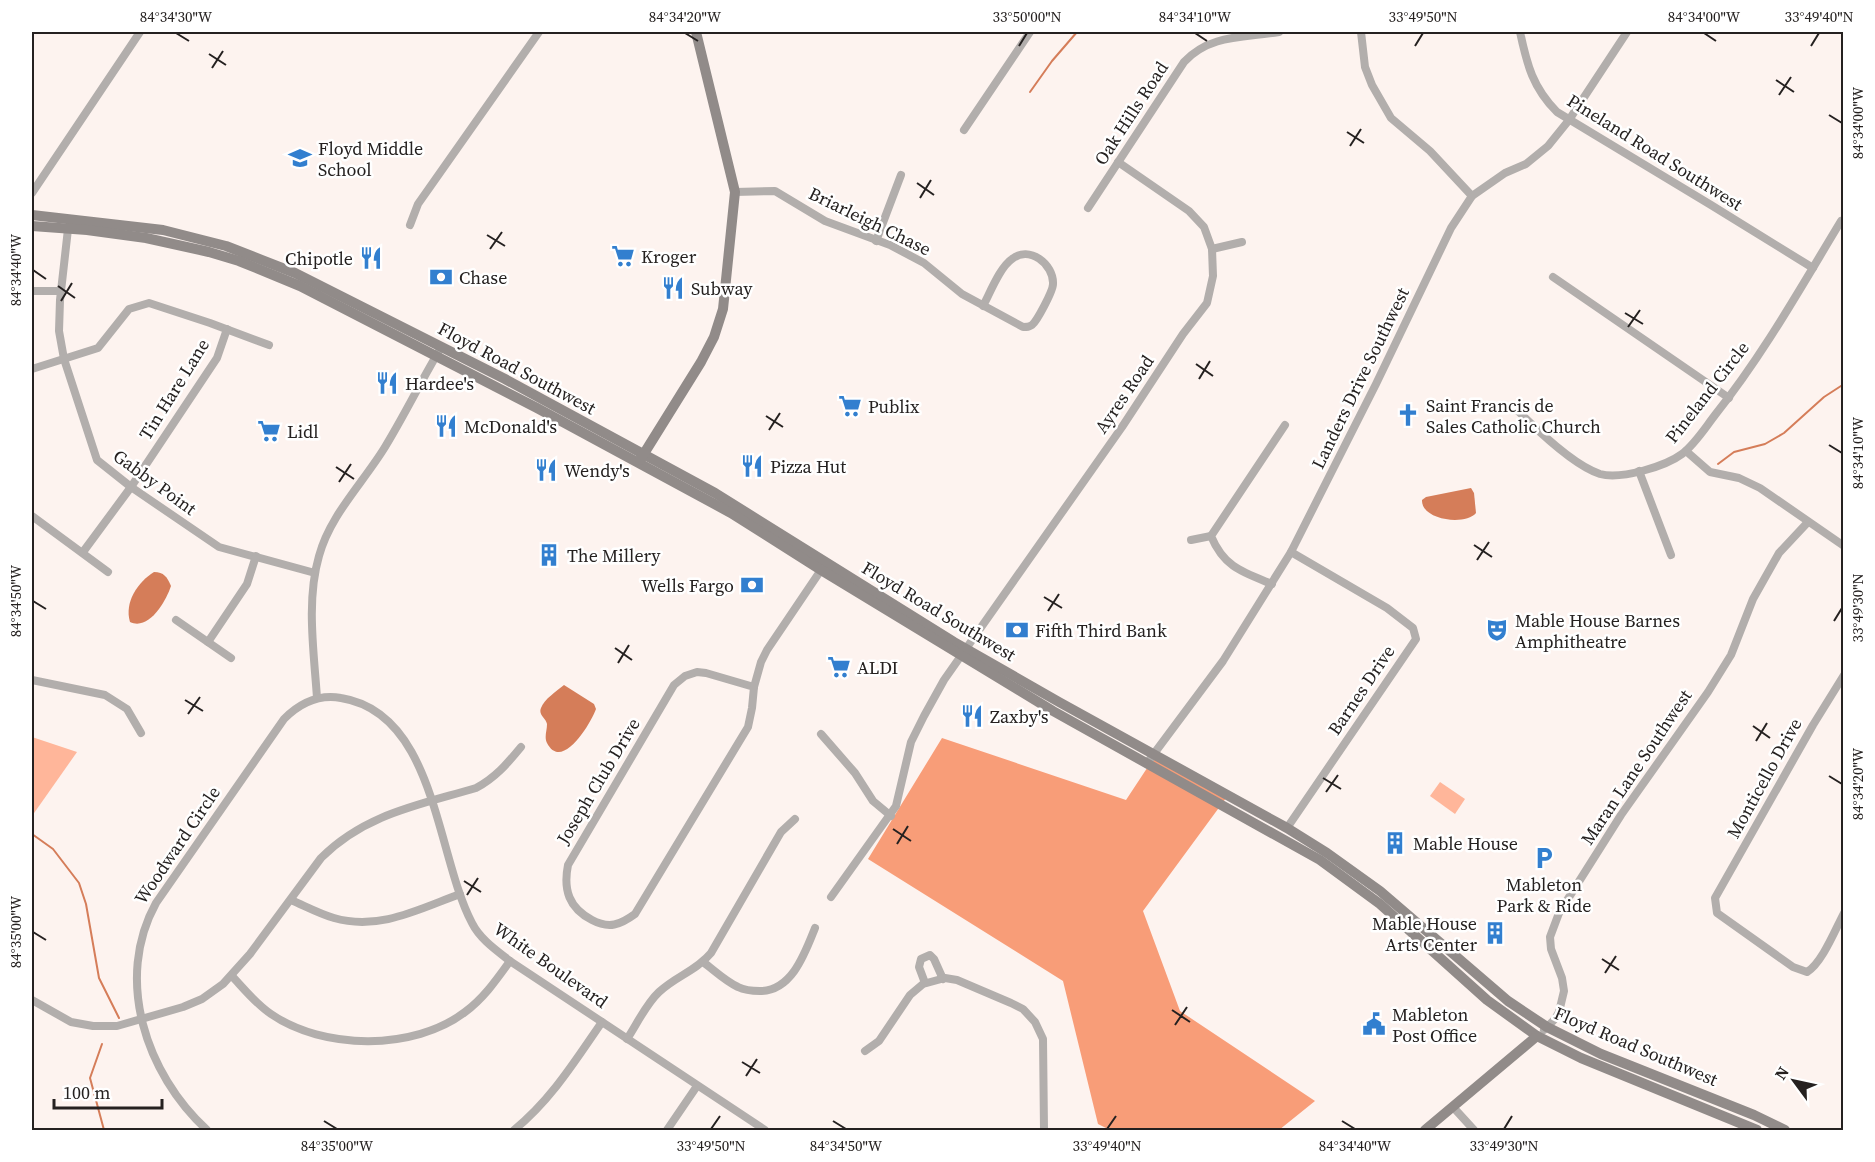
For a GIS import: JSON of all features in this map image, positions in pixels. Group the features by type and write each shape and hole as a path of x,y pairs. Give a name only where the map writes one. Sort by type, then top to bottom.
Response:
{"main road":[{"path":"641,458 714,337 723,309 735,192 696,32"},
{"name":"Floyd Road Southwest","path":"32,215 164,231 226,246 296,273 439,351"},
{"name":"Floyd Road Southwest","path":"32,226 114,233 178,244 239,261 300,286 505,379 641,458 821,570 1281,837 1354,884 1487,1000 1537,1036 1581,1058 1757,1131"},
{"name":"Floyd Road Southwest","path":"641,458 715,493 963,652"},
{"name":"Floyd Road Southwest","path":"1150,760 1287,828 1353,870 1409,915 1482,980 1547,1027 1601,1054 1734,1107 1785,1131"},
{"path":"1425,1131 1537,1036"}],"street":[{"path":"32,194 140,32"},
{"path":"410,225 418,204 538,32"},
{"path":"964,130 1030,32"},
{"name":"Oak Hills Road","path":"1088,208 1184,62 1195,50 1208,43 1224,39 1279,32"},
{"path":"1361,32 1365,67 1372,85 1391,118 1430,152 1472,196"},
{"name":"Pineland Road Southwest","path":"1520,32 1532,80 1546,101 1557,112 1813,268"},
{"name":"Landers Drive Southwest","path":"1150,760 1222,661 1292,552 1451,228 1472,196 1506,173 1526,164 1548,146 1569,120 1627,32"},
{"name":"Ayres Road","path":"831,897 891,816 896,806 914,735 935,695 1122,427 1183,334 1207,303 1213,276 1212,249 1204,227 1189,211 1118,162"},
{"path":"876,241 901,175"},
{"name":"Briarleigh Chase","path":"735,192 775,191 825,221 890,245 924,263 962,294 983,306 1023,327 1029,327 1034,323 1053,284 1046,264 1035,255 1026,254 1012,258 983,306"},
{"name":"Pineland Circle","path":"1518,411 1574,460 1601,474 1615,475 1661,466 1686,451 1729,398 1758,356 1841,221"},
{"name":"Gabby Point","path":"68,229 59,332 64,359 98,460 131,487 219,547 315,573"},
{"path":"1212,249 1242,242"},
{"path":"1553,277 1729,398"},
{"path":"32,291 61,291"},
{"path":"32,369 98,348 129,309 149,303 269,345"},
{"name":"Tin Hare Lane","path":"82,552 131,487 217,358 226,329"},
{"path":"317,698 313,620 315,573 325,538 340,510 384,447 439,351"},
{"path":"1191,540 1211,536 1285,425"},
{"path":"1686,451 1710,472 1739,478 1756,485 1844,546"},
{"path":"1640,471 1671,555"},
{"path":"32,516 108,572"},
{"name":"Maran Lane Southwest","path":"1537,1036 1559,1012 1564,991 1562,978 1551,949 1550,937 1559,913 1621,815 1708,692 1731,655 1753,599 1779,553 1808,522"},
{"path":"1211,536 1216,549 1237,570 1272,584"},
{"name":"Barnes Drive","path":"1287,828 1416,639 1413,628 1387,608 1292,552"},
{"path":"208,642 247,584 256,556"},
{"name":"Joseph Club Drive","path":"754,687 697,672 685,676 674,685 568,865 565,876 568,896 573,907 581,915 602,925 614,925 624,922 635,914 743,737 752,708 760,662 821,570"},
{"path":"176,620 231,658"},
{"name":"Monticello Drive","path":"1844,675 1840,686 1715,898 1717,913 1799,971 1807,972 1812,969 1844,913"},
{"path":"32,680 105,695 127,709 141,733"},
{"name":"White Boulevard","path":"317,698 350,699 371,707 382,714 409,747 432,801 460,894 472,924 482,937 510,961 765,1131"},
{"name":"Woodward Circle","path":"207,1131 174,1094 148,1045 137,987 138,955 147,920 156,903 284,719 292,711 317,698"},
{"path":"821,734 855,773 873,801 891,816"},
{"path":"32,1000 71,1022 117,1026 202,999 217,990 232,976 321,858 332,847 360,827 383,816 476,788 504,769 521,747"},
{"path":"627,1039 657,993 703,962 711,953 781,832 795,819"},
{"path":"291,900 334,918 360,923 382,922 460,894"},
{"path":"703,962 739,988 769,991 780,986 791,975 806,952 815,928"},
{"path":"925,983 919,967 921,958 930,955 943,979"},
{"path":"232,976 264,1009 293,1026 314,1034 344,1039 385,1041 418,1034 465,1013 495,982 510,961"},
{"path":"865,1051 879,1041 910,995 925,983 943,979 957,981 1023,1009 1035,1022 1043,1039 1044,1131"},
{"path":"514,1131 557,1087 602,1022"},
{"path":"667,1131 697,1086"},
{"path":"1453,1107 1474,1131"}],"shaded area":[{"path":"1471,488 1474,493 1476,513 1470,517 1444,519 1428,512 1424,507 1422,500 1426,497"},
{"path":"154,572 163,574 166,578 171,586 169,592 150,619 137,624 130,622 129,607 134,593"},
{"path":"564,685 594,704 596,709 582,734 568,749 560,752 553,750 547,743 547,724 540,710 548,698"},
{"path":"32,737 77,752 32,816"},
{"path":"942,738 1126,800 1157,753 1229,794 1143,911 1180,1011 1315,1101 1279,1130 1110,1130 1098,1124 1063,981 868,859"},
{"path":"1440,782 1465,799 1455,814 1430,796"}],"waterway":[{"path":"1030,92 1077,32"},
{"path":"1718,464 1734,452 1765,444 1784,433 1824,397 1844,384"},
{"path":"32,834 53,849 79,883 86,904 99,978 119,1018"},
{"path":"102,1044 90,1078 104,1130"}],"place":[{"name":"Floyd Middle School","path":"300,158"},
{"name":"Kroger","path":"623,256"},
{"name":"Chipotle","path":"371,258"},
{"name":"Chase","path":"441,277"},
{"name":"Subway","path":"673,288"},
{"name":"Hardee's","path":"387,383"},
{"name":"Publix","path":"850,406"},
{"name":"Saint Francis de Sales Catholic Church","path":"1408,415"},
{"name":"McDonald's","path":"446,426"},
{"name":"Lidl","path":"269,431"},
{"name":"Pizza Hut","path":"752,466"},
{"name":"Wendy's","path":"546,470"},
{"name":"The Millery","path":"549,555"},
{"name":"Wells Fargo","path":"752,585"},
{"name":"Fifth Third Bank","path":"1017,630"},
{"name":"Mable House Barnes Amphitheatre","path":"1497,630"},
{"name":"ALDI","path":"839,667"},
{"name":"Zaxby's","path":"972,716"},
{"name":"Mable House","path":"1395,843"},
{"name":"Mableton Park & Ride","path":"1544,858"},
{"name":"Mable House Arts Center","path":"1495,933"},
{"name":"Mableton Post Office","path":"1374,1024"}]}
